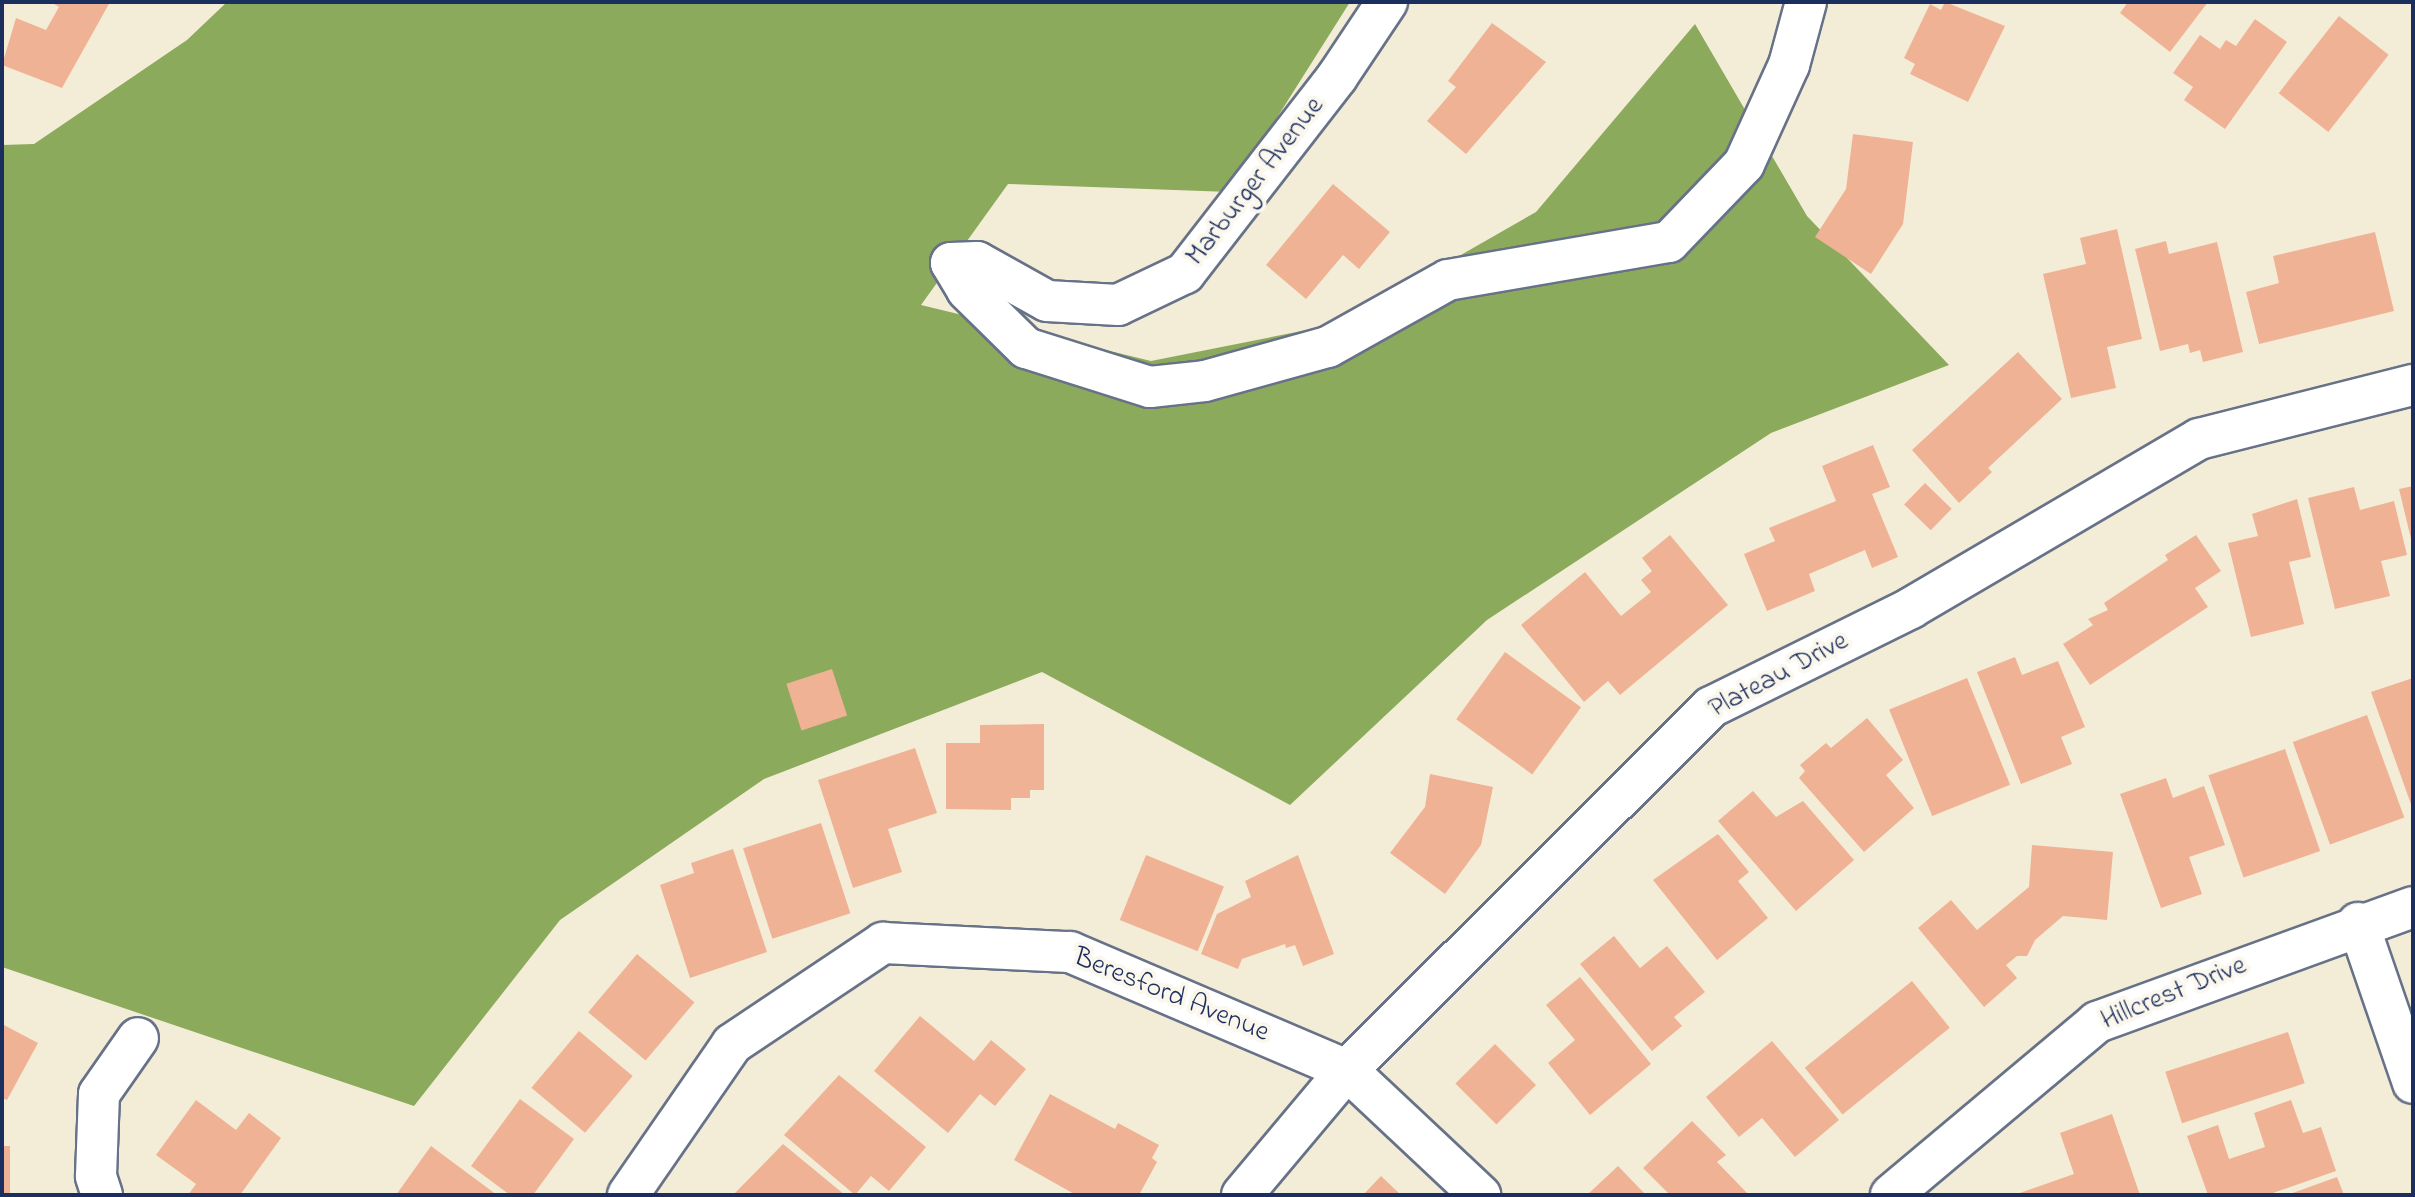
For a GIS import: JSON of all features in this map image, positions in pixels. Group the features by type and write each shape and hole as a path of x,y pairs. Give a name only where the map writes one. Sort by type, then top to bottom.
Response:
{"street":[{"name":"Marburger Avenue","path":"1387,2 1328,90 1185,273 1118,305 1047,301 977,262 951,263 967,290 1026,348 1150,387 1205,381 1328,347 1448,280 1669,242 1744,164 1789,65 1806,2"},
{"name":"Plateau Drive","path":"1242,1195 1347,1070 1711,707 1911,608 2199,439 2413,385"},
{"name":"Hillcrest Drive","path":"1891,1195 1933,1180 2097,1022 2358,923 2413,907"},
{"path":"2358,923 2413,1083"},
{"name":"Beresford Avenue","path":"628,1195 732,1044 883,943 1070,952 1347,1070 1480,1195"},
{"path":"102,1195 96,1176 99,1094 138,1038"}],"green space":[{"path":"227,2 1350,2 1230,192 1008,184 921,305 1151,361 1342,323 1536,212 1695,24 1807,216 1949,365 1771,433 1487,620 1290,805 1042,672 764,779 560,920 414,1106 2,967 2,145 34,144 187,40"}],"building":[{"path":"51,2 110,2 62,88 2,65 16,18 46,30 59,7"},
{"path":"1945,2 2005,26 1968,102 1910,74 1915,64 1904,58 1930,4 1941,10"},
{"path":"2128,2 2208,2 2170,52 2120,13"},
{"path":"2339,16 2389,55 2328,132 2279,93"},
{"path":"2255,19 2287,42 2225,129 2184,100 2193,87 2173,73 2200,35 2220,49 2226,40 2236,46"},
{"path":"1492,23 1546,62 1466,154 1427,121 1456,87 1448,81"},
{"path":"1853,134 1913,142 1903,224 1871,274 1815,237 1846,189"},
{"path":"1333,184 1390,232 1359,269 1343,255 1306,299 1266,265"},
{"path":"2117,229 2142,339 2107,347 2116,388 2071,398 2043,274 2086,264 2080,238"},
{"path":"2375,232 2394,311 2259,344 2246,292 2279,283 2273,256"},
{"path":"2166,241 2169,254 2217,242 2243,352 2203,362 2200,350 2190,353 2188,344 2160,351 2135,249"},
{"path":"2018,352 2062,399 1988,468 1992,472 1959,503 1912,450"},
{"path":"1873,445 1890,487 1872,494 1898,557 1872,568 1865,550 1809,574 1815,591 1767,611 1744,554 1775,541 1769,528 1836,501 1822,466"},
{"path":"1925,483 1952,509 1931,530 1904,505"},
{"path":"2413,486 2413,543 2412,543 2399,489"},
{"path":"2354,487 2360,510 2394,501 2407,555 2381,561 2390,596 2335,609 2308,498"},
{"path":"2297,499 2311,557 2289,562 2304,624 2251,637 2228,543 2258,536 2252,514"},
{"path":"1670,535 1728,605 1620,695 1608,681 1584,702 1521,625 1585,572 1621,616 1651,592 1641,580 1652,571 1642,558"},
{"path":"2196,535 2221,571 2195,588 2208,607 2090,685 2063,644 2093,625 2088,619 2108,610 2104,603 2168,560 2165,555"},
{"path":"1505,652 1581,707 1532,774 1456,719"},
{"path":"2015,657 2022,675 2058,661 2085,727 2061,737 2072,764 2021,784 1977,672"},
{"path":"832,669 847,716 801,730 786,684"},
{"path":"1967,678 2010,785 1932,816 1889,709"},
{"path":"2413,678 2413,810 2371,692"},
{"path":"2367,715 2404,817 2330,844 2293,742"},
{"path":"1867,718 1903,760 1886,775 1914,808 1864,852 1799,778 1805,771 1800,765 1826,743 1831,748"},
{"path":"1044,724 1044,790 1030,790 1030,798 1011,798 1011,810 946,809 946,743 980,743 980,725"},
{"path":"915,748 937,813 888,829 902,872 853,888 818,780"},
{"path":"2285,749 2320,851 2244,877 2208,775"},
{"path":"1430,774 1493,787 1481,845 1445,894 1390,853 1425,807"},
{"path":"2166,778 2173,798 2204,786 2225,845 2189,857 2202,894 2161,908 2120,794"},
{"path":"1753,791 1776,817 1803,801 1854,860 1796,911 1718,821"},
{"path":"821,823 850,913 772,939 743,848"},
{"path":"1718,834 1749,872 1738,881 1768,918 1717,960 1653,880"},
{"path":"2032,845 2113,852 2107,920 2063,916 2035,940 2027,956 2017,956 2006,965 2017,978 1984,1007 1918,928 1951,900 1977,930 2029,887"},
{"path":"733,849 767,952 690,978 660,885 694,873 691,863"},
{"path":"1146,855 1224,886 1198,951 1120,920"},
{"path":"1298,855 1334,954 1303,966 1295,945 1286,948 1285,944 1242,959 1238,969 1201,954 1217,914 1251,897 1245,881"},
{"path":"1614,936 1640,968 1667,946 1705,992 1674,1017 1682,1026 1652,1051 1580,964"},
{"path":"637,954 694,1002 646,1060 588,1012"},
{"path":"1580,977 1651,1064 1590,1115 1548,1063 1575,1040 1546,1005"},
{"path":"1912,981 1950,1028 1843,1114 1805,1068"},
{"path":"920,1016 974,1061 991,1040 1026,1069 995,1106 980,1094 948,1133 874,1071"},
{"path":"2,1024 38,1043 7,1100 2,1098"},
{"path":"579,1031 633,1076 585,1133 531,1088"},
{"path":"2288,1032 2305,1083 2182,1123 2165,1072"},
{"path":"1772,1041 1839,1120 1795,1157 1762,1118 1739,1137 1706,1097"},
{"path":"1495,1044 1536,1085 1496,1125 1455,1084"},
{"path":"839,1075 926,1147 889,1191 871,1176 855,1195 784,1135"},
{"path":"1050,1094 1115,1129 1118,1123 1159,1145 1152,1158 1157,1162 1139,1195 1076,1195 1014,1160"},
{"path":"520,1099 574,1139 533,1195 510,1195 471,1166"},
{"path":"196,1100 236,1130 249,1113 281,1138 240,1195 188,1195 196,1184 156,1155"},
{"path":"2291,1100 2303,1133 2321,1127 2336,1171 2267,1195 2208,1195 2187,1136 2218,1125 2229,1159 2265,1147 2254,1113"},
{"path":"2112,1114 2140,1195 2014,1195 2074,1174 2060,1133"},
{"path":"1692,1121 1726,1155 1717,1162 1749,1195 1670,1195 1643,1168"},
{"path":"783,1144 845,1195 733,1195"},
{"path":"2,1146 10,1146 10,1195 2,1195"},
{"path":"431,1146 497,1195 396,1195"},
{"path":"1618,1166 1646,1195 1587,1195"},
{"path":"1381,1176 1401,1195 1363,1195"},
{"path":"2337,1177 2344,1195 2287,1195"}]}
